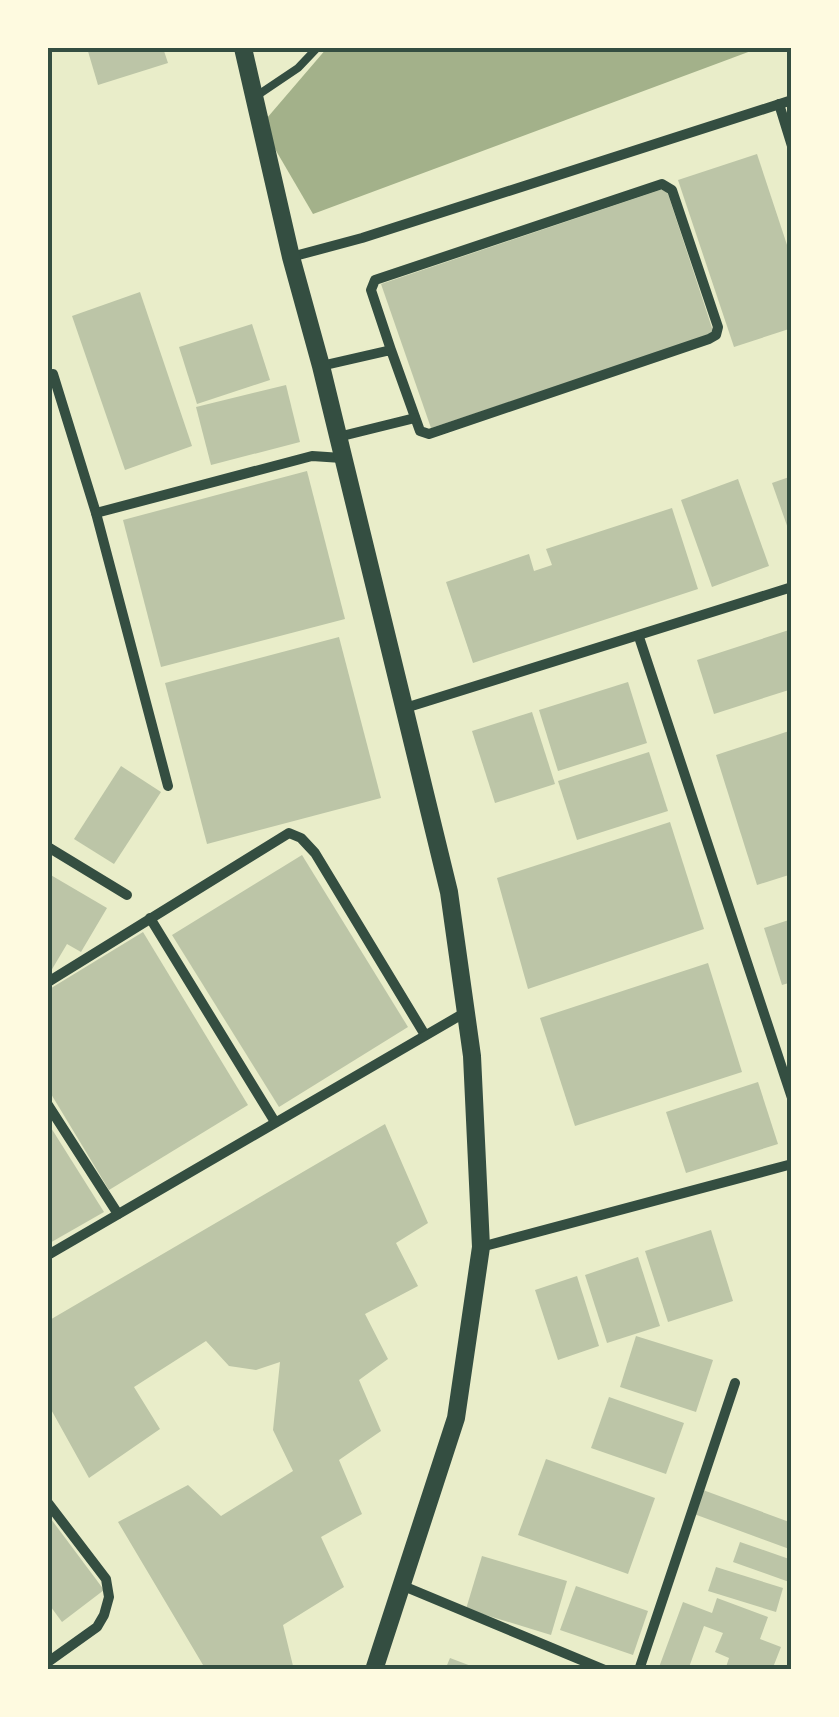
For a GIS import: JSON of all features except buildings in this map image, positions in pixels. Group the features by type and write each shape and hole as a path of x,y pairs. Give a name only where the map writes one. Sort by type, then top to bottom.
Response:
{"street":[{"path":"243,48 291,258 449,892 472,1056 481,1248 456,1418 374,1670"},
{"path":"291,258 792,100"},
{"path":"778,104 792,146"},
{"path":"662,184 672,190 718,326 716,335 429,434 420,431 392,350 371,290 375,280 662,184"},
{"path":"321,366 392,350"},
{"path":"53,374 96,513 168,786"},
{"path":"338,438 415,418"},
{"path":"96,513 312,456 342,458"},
{"path":"402,709 792,588"},
{"path":"639,638 792,1098"},
{"path":"48,982 289,833 301,838 315,853 425,1036"},
{"path":"48,847 127,895"},
{"path":"150,918 274,1122"},
{"path":"48,1255 466,1012"},
{"path":"48,1105 118,1214"},
{"path":"481,1248 792,1164"},
{"path":"639,1670 735,1384"},
{"path":"48,1503 106,1579 109,1597 96,1628 48,1662"},
{"path":"401,1585 605,1670"}],"lane":[{"path":"255,97 298,68 317,48"}],"shaded area":[{"path":"327,48 759,48 313,214 261,125"}]}
